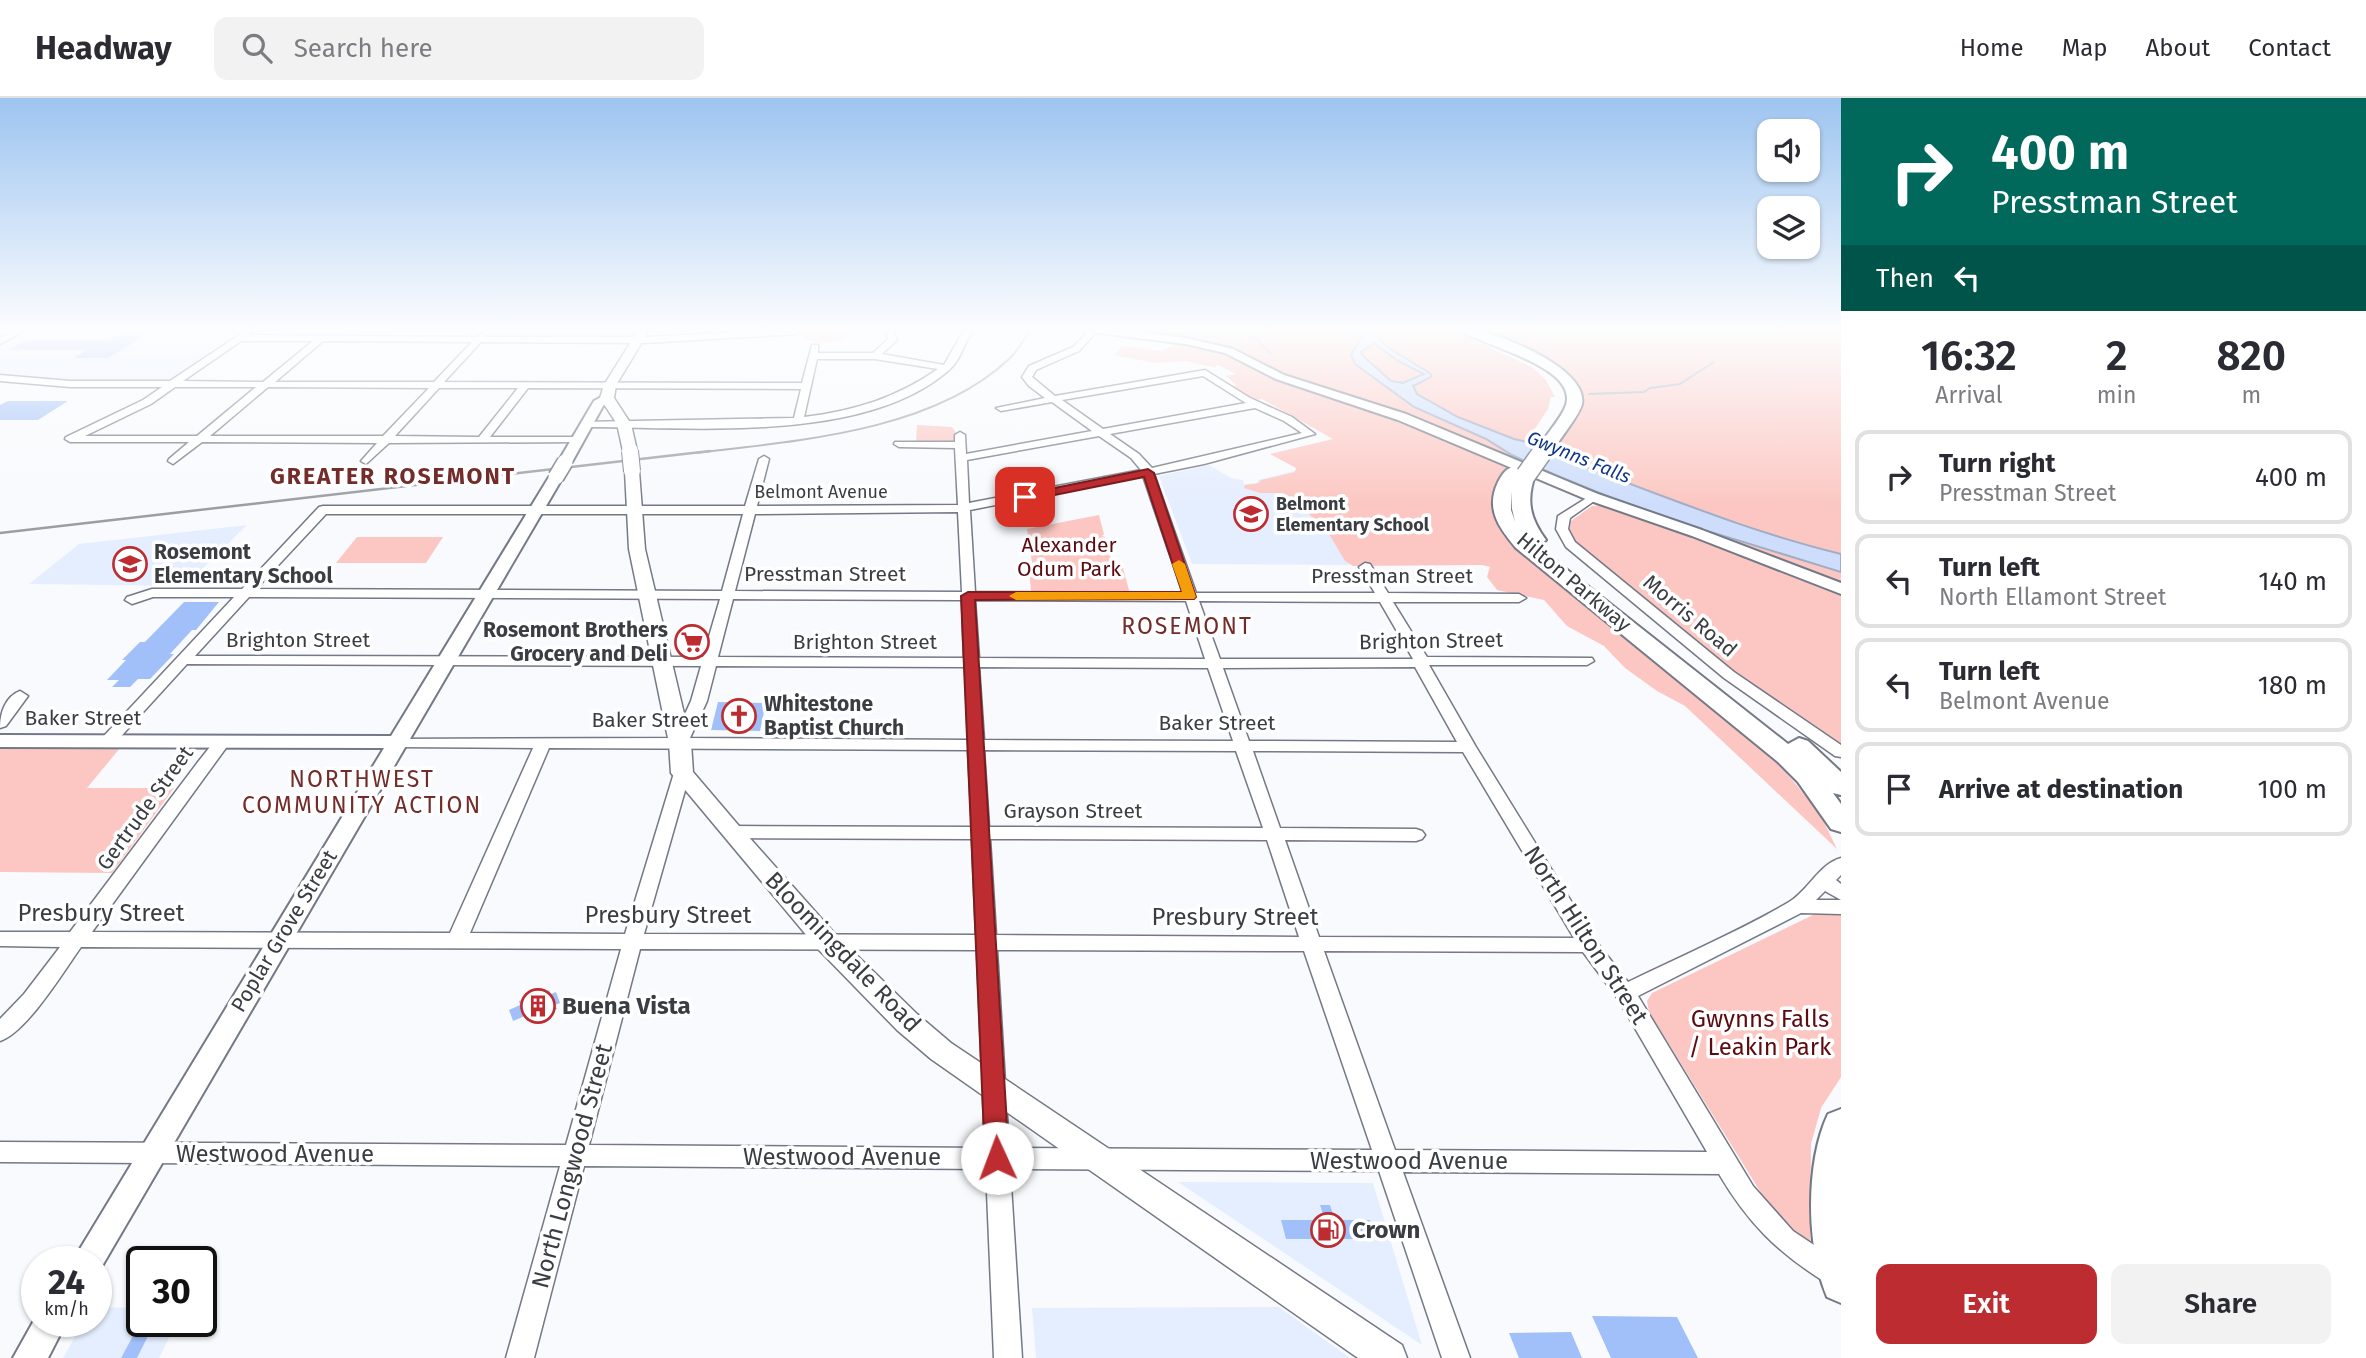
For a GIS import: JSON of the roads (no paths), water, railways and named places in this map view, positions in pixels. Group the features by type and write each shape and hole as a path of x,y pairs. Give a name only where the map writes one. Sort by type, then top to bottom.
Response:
{"main road":[{"path":"614,388 610,397 624,424 630,451 637,549 680,743 682,773"},
{"name":"Hilton Parkway","path":"1543,440 1559,402 1554,388"},
{"name":"Hilton Parkway","path":"1571,388 1575,397 1574,404 1543,440 1520,474 1503,489 1499,500 1501,511 1524,544 1781,750 1807,776 1841,823"},
{"name":"Hilton Parkway","path":"1520,474 1520,512 1540,545 1792,741 1841,787"},
{"name":"Bloomingdale Road","path":"682,773 827,942 941,1051 1389,1358"},
{"path":"1840,1280 1831,1224 1832,1182 1841,1125"}],"street":[{"path":"168,388 147,402 69,439 577,440"},
{"path":"173,461 259,388"},
{"path":"366,461 434,388"},
{"path":"482,440 522,388"},
{"path":"544,388 610,397 774,388"},
{"path":"798,422 806,388"},
{"path":"587,422 798,422 852,413 883,404 916,388"},
{"path":"1038,388 1135,456 1148,473 1456,1358"},
{"path":"1001,408 1119,388"},
{"path":"1225,388 1259,404"},
{"path":"1312,388 1412,421 1593,497 1697,533 1841,589"},
{"path":"587,422 610,397"},
{"path":"898,444 961,446 1101,432 1259,404"},
{"name":"Belmont Avenue","path":"244,594 323,510 964,509 1237,454 1310,435 1298,424 1259,404"},
{"name":"Poplar Grove Street","path":"97,1246 587,422"},
{"path":"961,446 1008,1358"},
{"path":"680,743 699,701 764,459"},
{"name":"Morris Road","path":"1593,497 1564,516 1562,529 1570,544 1729,675 1841,752"},
{"name":"North Hilton Street","path":"1365,567 1419,654 1423,671 1468,747 1588,945 1625,993 1744,1194 1784,1239 1840,1280"},
{"name":"Presstman Street","path":"132,600 152,593 1518,598"},
{"path":"108,741 244,594"},
{"name":"Brighton Street","path":"184,660 1214,664 1587,661"},
{"path":"0,723 20,696"},
{"name":"Baker Street","path":"0,741 1468,747"},
{"name":"Gertrude Street","path":"0,1032 25,1007 186,787 223,741"},
{"path":"457,940 543,743"},
{"name":"North Longwood Street","path":"520,1358 633,941 682,773"},
{"name":"Grayson Street","path":"731,832 1416,835"},
{"path":"1625,993 1798,906 1841,864"},
{"path":"1822,880 1841,892"},
{"path":"1798,906 1841,907"},
{"name":"Presbury Street","path":"0,939 1588,945"},
{"name":"Westwood Avenue","path":"0,1152 1725,1163"},
{"path":"30,1358 42,1337"}],"water":[{"name":"Gwynns Falls","path":"1388,388 1414,388 1417,394 1458,417 1514,439 1560,449 1562,457 1571,462 1705,512 1841,554 1841,572 1652,514 1555,475 1512,455 1486,439 1414,407"}],"waterway":[{"path":"1589,394 1644,392 1652,388"}],"railway":[{"path":"695,453 775,444 861,429 942,403 971,388"},
{"path":"0,533 710,451"}],"place":[{"name":"Belmont Elementary School","path":"1251,514"},
{"name":"Rosemont Elementary School","path":"130,564"},
{"name":"Rosemont Brothers Grocery and Deli","path":"692,642"},
{"name":"Whitestone Baptist Church","path":"739,716"},
{"name":"Buena Vista","path":"538,1006"},
{"name":"Crown","path":"1328,1230"}],"district":[{"name":"GREATER ROSEMONT","path":"393,476"},
{"name":"ROSEMONT","path":"1187,626"},
{"name":"NORTHWEST COMMUNITY ACTION","path":"362,792"}],"park label":[{"name":"Alexander Odum Park","path":"1069,557"},
{"name":"Gwynns Falls / Leakin Park","path":"1760,1033"}]}
